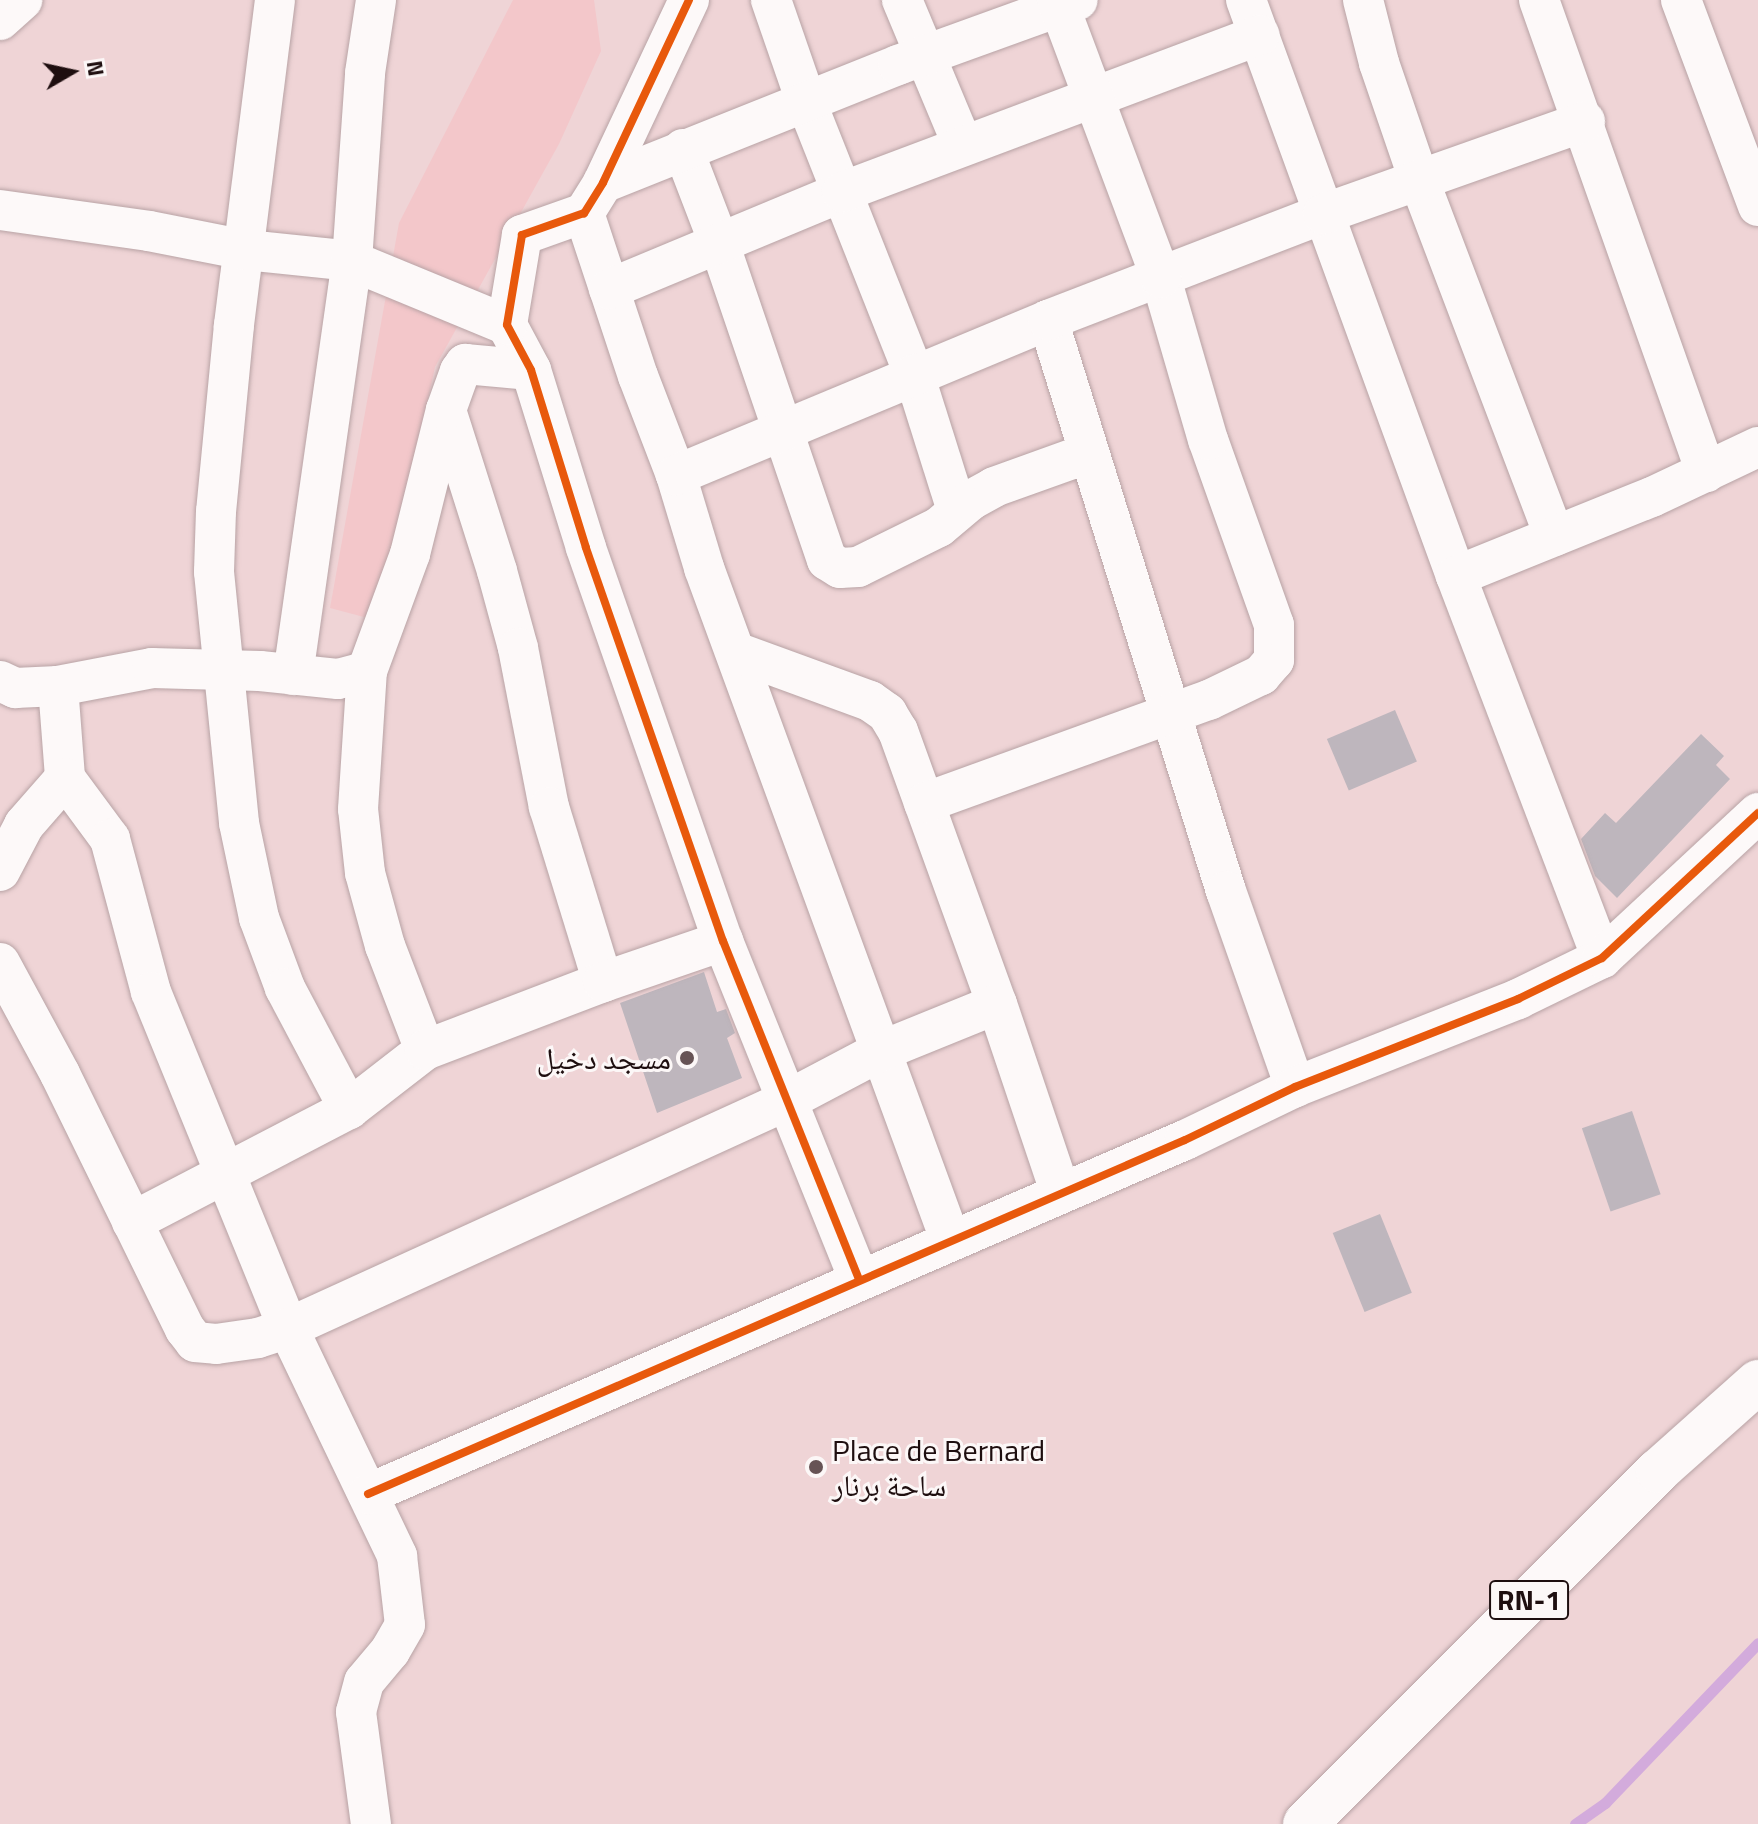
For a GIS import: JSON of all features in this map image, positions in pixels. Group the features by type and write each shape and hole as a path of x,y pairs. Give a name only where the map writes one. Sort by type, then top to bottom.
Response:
{"highway":[{"name":"RN-1","path":"1305,1824 1658,1471 1758,1382"}],"street":[{"path":"0,20 22,0"},
{"path":"275,0 246,250 234,325 216,511 214,572 239,823 259,918 285,988 349,1109"},
{"path":"293,675 352,261 365,73 376,0"},
{"path":"689,0 594,198 609,289 676,475 704,568 950,1239"},
{"path":"771,0 807,104 914,374 957,510"},
{"path":"902,0 963,146"},
{"path":"1363,0 1379,63 1419,180 1554,536"},
{"path":"1539,0 1585,121 1706,472"},
{"path":"1681,0 1758,206"},
{"path":"859,1279 723,941 586,548 531,370 507,325 522,235 683,149 807,104 1065,2 1093,97 1161,278 1208,440 1274,625 1274,660 1261,675 1209,700 924,803"},
{"path":"609,289 842,192 1093,97 1252,18 1456,576 1602,958"},
{"path":"676,475 1048,320 1323,214 1585,121"},
{"path":"683,149 719,243 827,560 840,568 858,567 939,527 957,510 994,487 1089,453"},
{"path":"0,210 149,231 246,250 352,261 507,325"},
{"path":"1048,320 1226,891 1295,1087"},
{"path":"425,1050 385,946 365,873 358,809 366,728 367,671 410,554 446,410 465,364 531,370"},
{"path":"446,410 497,571 518,648 531,728 549,807 603,982"},
{"path":"1456,576 1706,472 1758,447"},
{"path":"736,652 870,701 887,713 898,731 997,1004 1060,1191"},
{"path":"0,681 15,688 58,686 152,668 338,679 367,671"},
{"path":"58,686 65,778 110,839 151,992 288,1328 397,1556 405,1625 390,1651 364,1682 356,1712 371,1824"},
{"path":"0,871 24,825 65,778"},
{"path":"368,1494 1060,1191 1185,1140 1295,1087 1518,999 1602,958 1758,813"},
{"path":"132,1222 349,1109 425,1050 603,982 723,941"},
{"path":"0,963 60,1074 185,1329 195,1342 216,1344 258,1338 288,1328 788,1100 881,1051 997,1004"}],"shaded area":[{"path":"513,0 594,0 601,51 559,144 435,367 379,621 330,608 399,223"}],"building":[{"path":"1395,710 1417,762 1349,790 1327,739"},
{"path":"1701,734 1724,756 1716,765 1730,779 1617,898 1595,876 1581,839 1605,813 1616,823"},
{"name":"مسجد دخيل","path":"704,972 717,1012 726,1009 735,1033 727,1038 742,1078 657,1113 620,1003"},
{"path":"1632,1111 1661,1194 1611,1211 1582,1128"},
{"path":"1380,1214 1412,1293 1365,1312 1333,1233"}],"waterway":[{"path":"1575,1824 1605,1803 1758,1643"}],"cycle path":[{"path":"689,0 603,183 584,213 522,235 507,325 531,370 586,548 723,941 859,1279"},
{"path":"368,1494 1185,1140 1295,1087 1518,999 1602,958 1758,813"}],"place":[{"name":"مسجد دخيل","path":"687,1058"},
{"name":"Place de Bernard ساحة برنار","path":"816,1467"}]}
